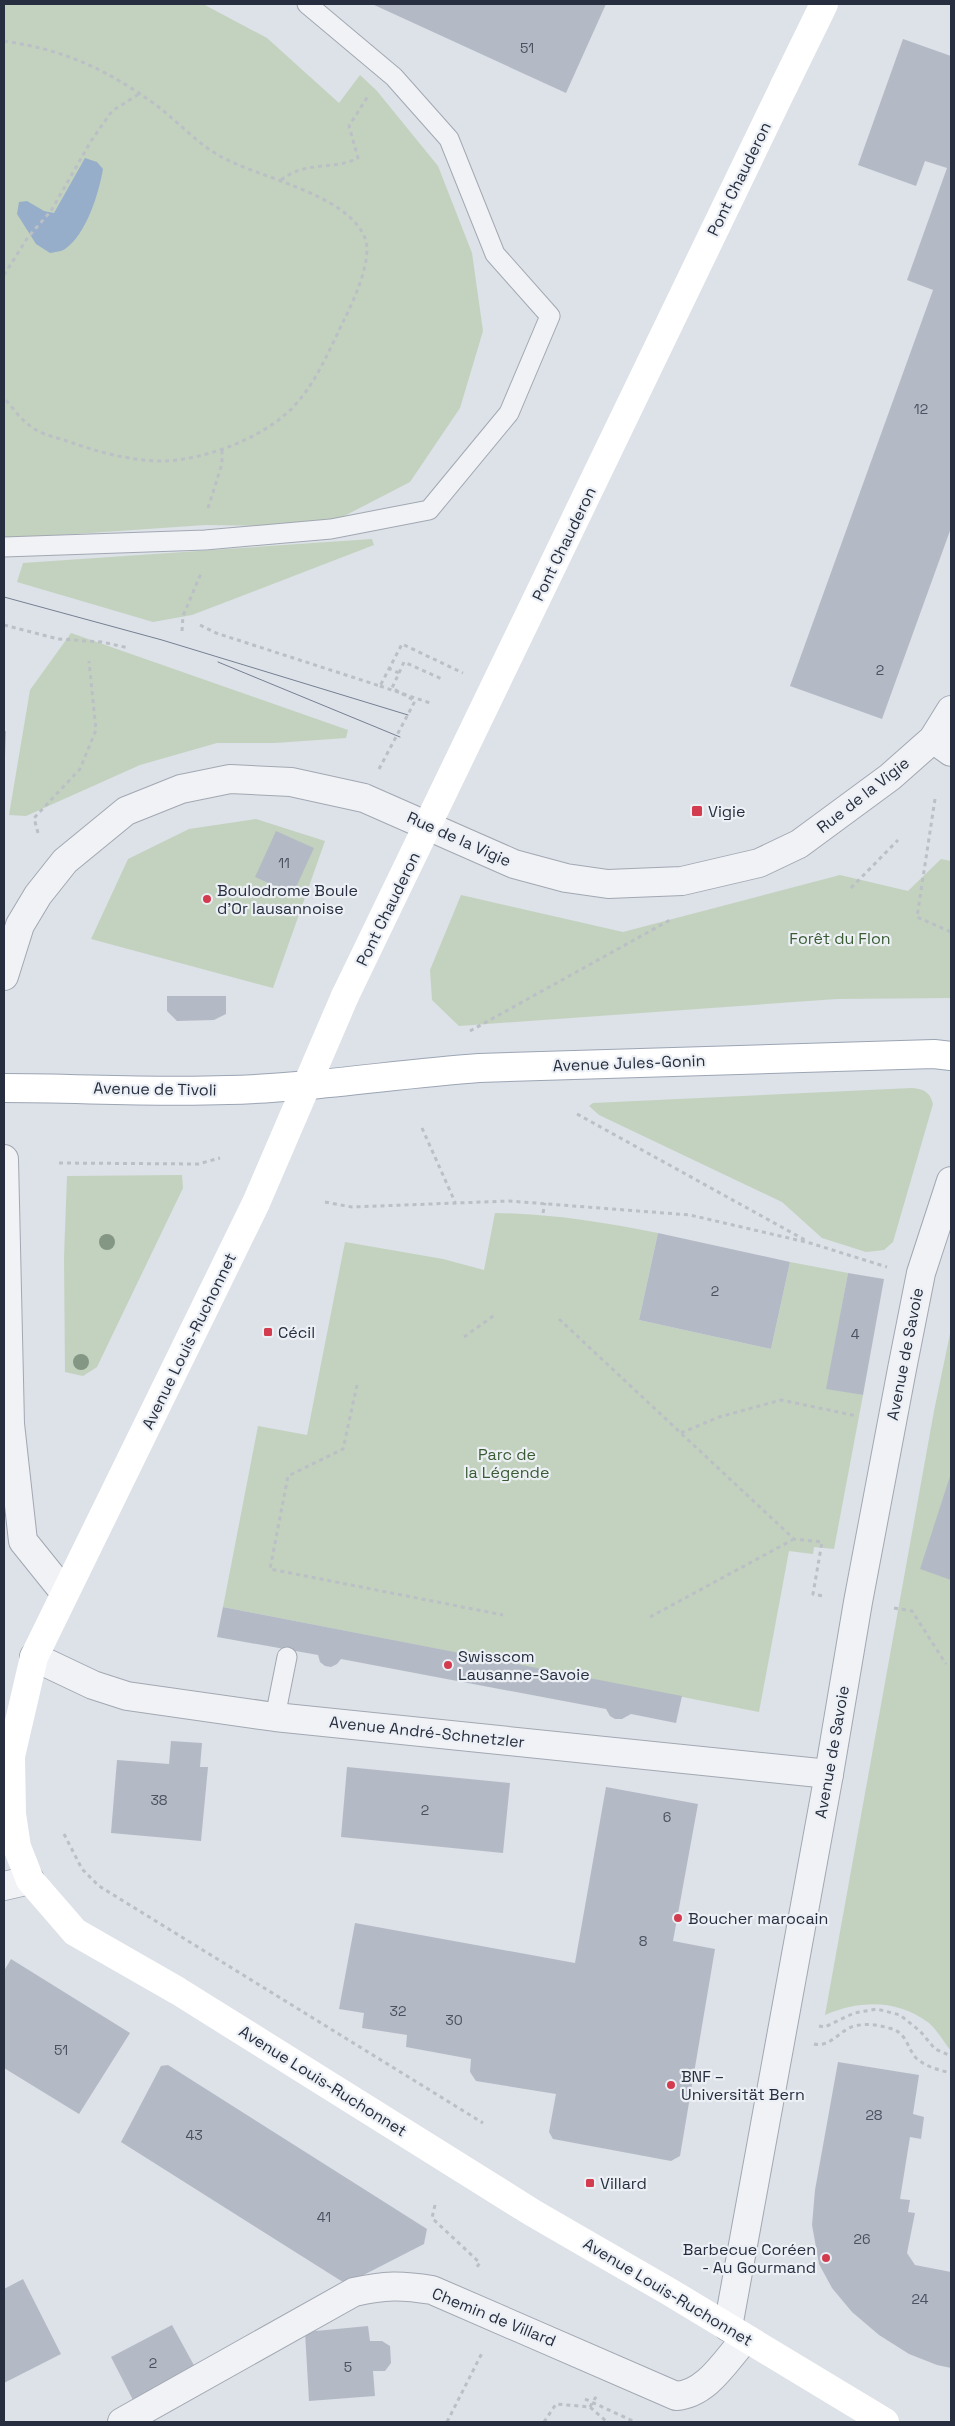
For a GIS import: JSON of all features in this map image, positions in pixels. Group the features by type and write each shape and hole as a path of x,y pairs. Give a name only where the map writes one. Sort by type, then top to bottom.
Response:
{"main road":[{"name":"Pont Chauderon","path":"307,1086 345,996 824,4"},
{"name":"Avenue Jules-Gonin","path":"307,1086 422,1072 479,1068 934,1054 951,1056"},
{"name":"Avenue de Tivoli","path":"4,1088 227,1090 307,1086"},
{"name":"Avenue Louis-Ruchonnet","path":"307,1086 250,1216 64,1592 34,1657 11,1756 12,1814 17,1847 30,1880 75,1932 178,1991 533,2213 885,2422"}],"street":[{"name":"Rue de la Vigie","path":"4,976 20,925 38,894 65,861 126,811 181,789 230,779 282,781 327,789 375,802 514,864 566,878 608,884 682,881 759,863 799,844 890,777 942,745 951,710"},
{"path":"4,1159 10,1424 23,1541 64,1592"},
{"name":"Avenue de Savoie","path":"737,2333 784,2021 858,1602 921,1273 951,1181"},
{"name":"Avenue André-Schnetzler","path":"34,1657 93,1685 127,1696 275,1716 829,1774"},
{"path":"4,1886 30,1880"},
{"name":"Chemin de Villard","path":"122,2422 354,2292 382,2286 404,2286 432,2290 676,2396 689,2395 700,2389 737,2333"}],"lane":[{"path":"4,547 225,538 331,529 429,510 509,413 550,316 495,254 449,138 394,77 307,4"},
{"path":"275,1716 287,1657"}],"path":[{"path":"4,41 40,46 89,63 155,104 216,154 252,172 281,180 326,200 352,220 366,239 366,260 352,302 308,388 289,411 269,428 242,442 191,457 162,461 100,453 29,426 4,398"},
{"path":"4,275 28,237 51,211 91,141 112,111 138,94"},
{"path":"281,180 291,172 316,165 348,163 358,158 349,126 367,96 372,94"},
{"path":"207,517 212,492 216,486 222,464 222,448"},
{"path":"182,631 183,616 201,578 202,569"},
{"path":"4,625 58,639 102,642 129,648"},
{"path":"200,625 216,633 430,703"},
{"path":"380,686 402,644 495,688"},
{"path":"38,833 34,818 80,770 96,730 89,661"},
{"path":"379,770 415,701 392,688 404,662 442,679"},
{"path":"390,669 398,673"},
{"path":"935,799 917,916 951,932"},
{"path":"851,888 898,840"},
{"path":"470,1031 665,921"},
{"path":"577,1114 810,1243"},
{"path":"422,1128 454,1202"},
{"path":"59,1163 198,1164 220,1158"},
{"path":"325,1202 352,1206 509,1201 690,1216 810,1243 887,1267"},
{"path":"543,1213 545,1203"},
{"path":"464,1337 496,1314"},
{"path":"559,1319 794,1539"},
{"path":"357,1385 343,1449 288,1476 270,1570 503,1616"},
{"path":"681,1433 719,1417 781,1400 892,1424"},
{"path":"650,1617 794,1539 822,1542 813,1594"},
{"path":"912,1611 946,1664"},
{"path":"64,1834 82,1869 99,1886 484,2123"},
{"path":"784,2021 825,2027 854,2013 877,2009 900,2015 920,2031 935,2049 951,2056"},
{"path":"818,2045 825,2044 854,2026 873,2024 893,2028 908,2040 916,2057 935,2070 951,2073"},
{"path":"435,2205 432,2218 480,2263 470,2276"},
{"path":"448,2422 484,2350"},
{"path":"590,2407 597,2395"},
{"path":"582,2397 635,2422"},
{"path":"544,2422 556,2404 590,2407 607,2422"}],"green space":[{"path":"4,4 203,4 267,38 339,103 360,75 377,91 438,166 472,253 483,331 460,408 410,482 323,527 205,525 4,539"},
{"path":"372,539 374,545 192,615 153,622 17,582 23,563"},
{"path":"71,633 348,730 346,738 275,743 217,743 140,765 26,816 9,815 30,690"},
{"name":"Boulodrome Boule d'Or lausannoise","path":"256,819 325,841 273,988 91,939 128,859 189,829"},
{"name":"Forêt du Flon","path":"941,859 951,861 951,998 837,999 459,1026 432,1000 430,970 461,895 623,932 840,875 908,891"},
{"path":"912,1088 926,1092 933,1104 893,1242 884,1250 866,1252 822,1238 782,1202 599,1115 589,1106 593,1103"},
{"path":"182,1175 183,1188 97,1367 83,1376 65,1372 64,1257 67,1176"},
{"name":"Parc de la Légende","path":"495,1213 577,1219 658,1233 639,1320 771,1349 790,1262 848,1273 827,1388 863,1395 834,1549 814,1547 813,1554 789,1551 759,1712 223,1607 258,1426 307,1435 345,1242 443,1259 484,1270"},
{"path":"951,1329 951,2051 929,2023 917,2015 891,2006 865,2005 838,2010 825,2015 934,1411"}],"water":[{"path":"85,158 97,162 103,169 95,201 85,224 72,243 63,250 50,253 36,244 17,214 19,202 27,201 44,211 54,213"}],"building":[{"path":"372,4 606,4 566,93"},
{"path":"903,39 951,56 951,528 882,719 790,686 933,290 907,280 947,168 925,161 916,186 858,165"},
{"path":"4,731 6,731 5,756 4,756"},
{"path":"276,831 314,848 293,894 255,877"},
{"path":"167,996 226,996 226,1014 214,1020 177,1021 167,1011"},
{"path":"658,1233 790,1262 771,1349 639,1320"},
{"path":"848,1273 884,1279 863,1395 826,1389"},
{"path":"951,1473 951,1580 920,1569"},
{"name":"Swisscom Lausanne-Savoie","path":"223,1607 682,1696 676,1723 631,1714 622,1719 615,1719 610,1716 606,1709 341,1659 331,1667 325,1666 320,1662 318,1655 217,1637"},
{"path":"171,1741 202,1743 200,1767 208,1767 201,1841 111,1833 117,1760 169,1764"},
{"path":"347,1767 510,1783 503,1853 341,1837"},
{"path":"606,1787 698,1804 673,1941 715,1949 680,2156 671,2161 553,2139 549,2132 556,2094 476,2081 470,2072 471,2059 406,2047 407,2035 362,2028 364,2013 339,2009 355,1923 575,1963"},
{"path":"11,1959 130,2033 79,2114 4,2068 4,1971"},
{"path":"838,2062 919,2075 913,2114 924,2117 921,2139 910,2137 900,2199 910,2200 908,2212 915,2213 907,2253 915,2265 951,2272 951,2368 937,2365 909,2354 879,2335 852,2312 832,2288 819,2264 812,2225 815,2190"},
{"path":"168,2065 427,2229 424,2244 346,2284 121,2142 161,2066"},
{"path":"23,2279 61,2354 4,2383 4,2289"},
{"path":"172,2325 196,2369 134,2402 111,2357"},
{"path":"368,2326 370,2341 382,2341 390,2346 391,2363 385,2371 373,2371 375,2396 309,2401 305,2332"}],"tram line":[{"path":"4,597 162,640 408,715"},
{"path":"218,662 400,737"}],"place":[{"name":"Vigie","path":"697,811"},
{"name":"Boulodrome Boule d'Or lausannoise","path":"207,899"},
{"name":"Cécil","path":"268,1332"},
{"name":"Swisscom Lausanne-Savoie","path":"448,1665"},
{"name":"Boucher marocain","path":"678,1918"},
{"name":"BNF – Universität Bern","path":"671,2085"},
{"name":"Villard","path":"590,2183"},
{"name":"Barbecue Coréen - Au Gourmand","path":"826,2258"}]}
